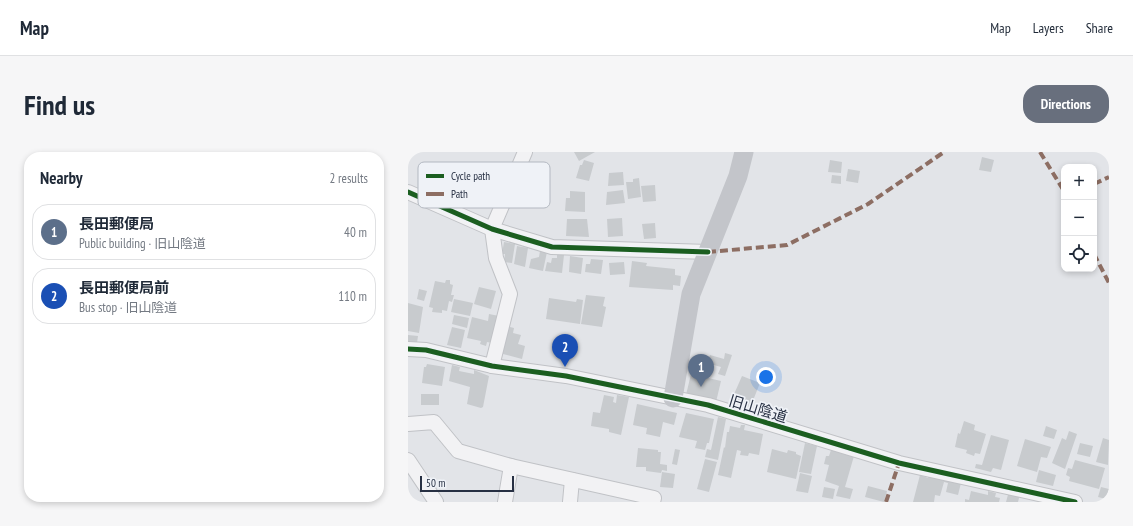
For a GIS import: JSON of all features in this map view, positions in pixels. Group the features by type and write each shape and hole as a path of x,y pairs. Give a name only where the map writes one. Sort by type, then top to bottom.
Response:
{"street":[{"path":"521,162 525,152"},
{"path":"673,398 691,294 738,176 744,152"},
{"path":"408,192 418,196"},
{"path":"444,208 492,229 552,247 708,252"},
{"path":"492,366 510,294 496,258 492,229 501,208"},
{"name":"旧山陰道","path":"408,349 426,350 492,366 566,376 708,405 899,462 1075,502"},
{"path":"408,424 434,422 458,451 511,466 654,498 653,502"},
{"path":"408,460 436,502"},
{"path":"505,502 511,466"},
{"path":"570,502 572,480"}],"building":[{"path":"574,152 595,152 579,161"},
{"path":"982,157 994,160 991,172 979,170"},
{"path":"584,160 594,163 589,181 576,178 580,165 582,165"},
{"path":"830,160 842,162 841,173 828,172"},
{"path":"848,169 860,171 858,183 846,181"},
{"path":"623,172 624,185 608,186 609,173"},
{"path":"832,175 841,176 841,184 831,183"},
{"path":"639,178 641,197 628,199 626,182 633,182 633,179"},
{"path":"655,185 656,201 643,202 641,186"},
{"path":"623,190 625,203 606,205 607,192"},
{"path":"570,191 585,192 585,212 565,211 566,198 570,198"},
{"path":"622,218 623,236 608,237 607,219"},
{"path":"567,219 587,219 589,237 566,236"},
{"path":"655,223 656,238 644,239 642,224"},
{"path":"504,242 515,244 512,263 504,262 505,254 502,254"},
{"path":"517,246 528,248 525,267 514,264"},
{"path":"540,251 547,252 543,271 529,268 531,259 539,257"},
{"path":"557,254 564,255 562,273 545,271 547,262 551,263 552,258 557,258"},
{"path":"570,256 583,258 581,274 569,272"},
{"path":"591,259 603,260 601,274 585,272 586,264 590,264"},
{"path":"632,261 647,263 646,266 675,269 675,275 681,276 680,286 673,285 673,290 629,287"},
{"path":"624,262 625,274 610,275 609,263"},
{"path":"446,280 450,280 450,284 453,285 451,295 454,295 452,302 449,301 447,311 442,310 442,313 432,312 433,308 429,307 435,281 445,283"},
{"path":"479,287 496,291 491,309 474,304"},
{"path":"419,289 427,291 424,301 417,299"},
{"path":"586,295 605,297 603,306 606,307 602,327 581,324"},
{"path":"549,298 576,302 577,299 583,300 580,324 546,319"},
{"path":"454,299 473,303 470,316 451,312"},
{"path":"408,303 423,307 419,333 408,331"},
{"path":"489,314 499,316 492,343 487,342 486,346 480,344 481,341 467,338 472,317 488,321"},
{"path":"454,315 469,318 467,328 452,324"},
{"path":"506,326 514,328 513,333 521,335 518,344 525,346 522,359 499,353"},
{"path":"452,327 465,330 461,348 447,345"},
{"path":"408,335 418,336 417,343 408,342"},
{"path":"725,353 732,355 725,376 718,374 721,367 707,363 710,355 724,359"},
{"path":"427,364 445,367 442,386 422,383 424,367 426,367"},
{"path":"452,365 460,367 459,371 474,374 474,370 489,376 483,407 481,408 467,404 470,387 449,381"},
{"path":"691,374 721,381 716,402 686,395"},
{"path":"742,376 760,383 750,408 731,401"},
{"path":"421,394 439,394 439,405 421,405"},
{"path":"604,395 614,397 613,402 616,403 617,395 629,397 621,435 609,432 609,429 591,426 593,412 600,413"},
{"path":"637,404 677,413 674,425 663,422 660,437 646,434 647,428 633,425"},
{"path":"686,413 714,419 709,443 707,443 705,450 695,448 697,441 679,437"},
{"path":"718,417 726,419 718,460 705,457 707,449 711,450"},
{"path":"964,421 975,425 974,430 986,434 980,454 975,453 974,456 966,453 967,450 955,447 958,433 960,434"},
{"path":"741,425 745,425 744,430 763,434 759,455 749,453 748,456 740,455 741,451 737,450 731,478 718,475 724,447 725,448 727,432 729,432 730,426 740,428"},
{"path":"1046,426 1057,430 1054,439 1043,436"},
{"path":"1069,431 1077,434 1065,469 1052,463 1062,438 1066,440"},
{"path":"991,435 1009,440 1001,470 993,468 991,472 975,468 976,464 982,465"},
{"path":"1103,438 1109,440 1108,465 1096,462"},
{"path":"1025,439 1051,447 1047,458 1041,457 1037,472 1017,466"},
{"path":"805,443 817,446 811,474 799,472"},
{"path":"1080,443 1093,446 1090,457 1077,454"},
{"path":"638,448 658,450 658,452 661,452 660,464 667,465 667,471 662,470 661,473 646,471 646,467 636,467"},
{"path":"675,449 680,450 677,465 672,464"},
{"path":"772,449 787,453 788,450 796,452 796,454 801,456 796,479 767,472"},
{"path":"831,450 854,456 845,487 853,489 850,499 836,496 839,486 825,481 829,465 824,464 826,456 829,456"},
{"path":"705,459 717,462 709,492 697,489"},
{"path":"1075,460 1105,468 1099,489 1069,481 1070,477 1066,475 1068,468 1072,469"},
{"path":"1039,470 1056,475 1053,486 1036,482"},
{"path":"930,471 962,479 958,495 946,492 948,483 944,482 940,496 935,495 934,502 913,502 920,475 928,478"},
{"path":"662,472 675,474 673,488 660,487"},
{"path":"800,473 812,476 808,493 796,491"},
{"path":"868,486 887,491 884,502 865,497"},
{"path":"824,487 835,489 833,499 822,497"},
{"path":"1101,487 1109,489 1106,499 1098,497"},
{"path":"971,491 988,495 988,491 996,493 995,497 1000,498 999,502 965,502 965,499 969,500"},
{"path":"1009,491 1020,494 1018,502 1006,502"}],"marked path":[{"path":"708,252 787,245 868,204 944,152"},
{"path":"1040,152 1061,186"},
{"path":"1097,183 1109,177"},
{"path":"1097,260 1109,283"},
{"path":"886,502 899,463"}],"cycle path":[{"path":"408,192 418,196"},
{"path":"444,208 492,229 552,247 708,252"},
{"path":"408,349 426,350 492,366 566,376 708,405 899,463 1075,502"}],"place":[{"name":"長田郵便局前","path":"565,367"},
{"name":"長田郵便局","path":"701,387"}]}
